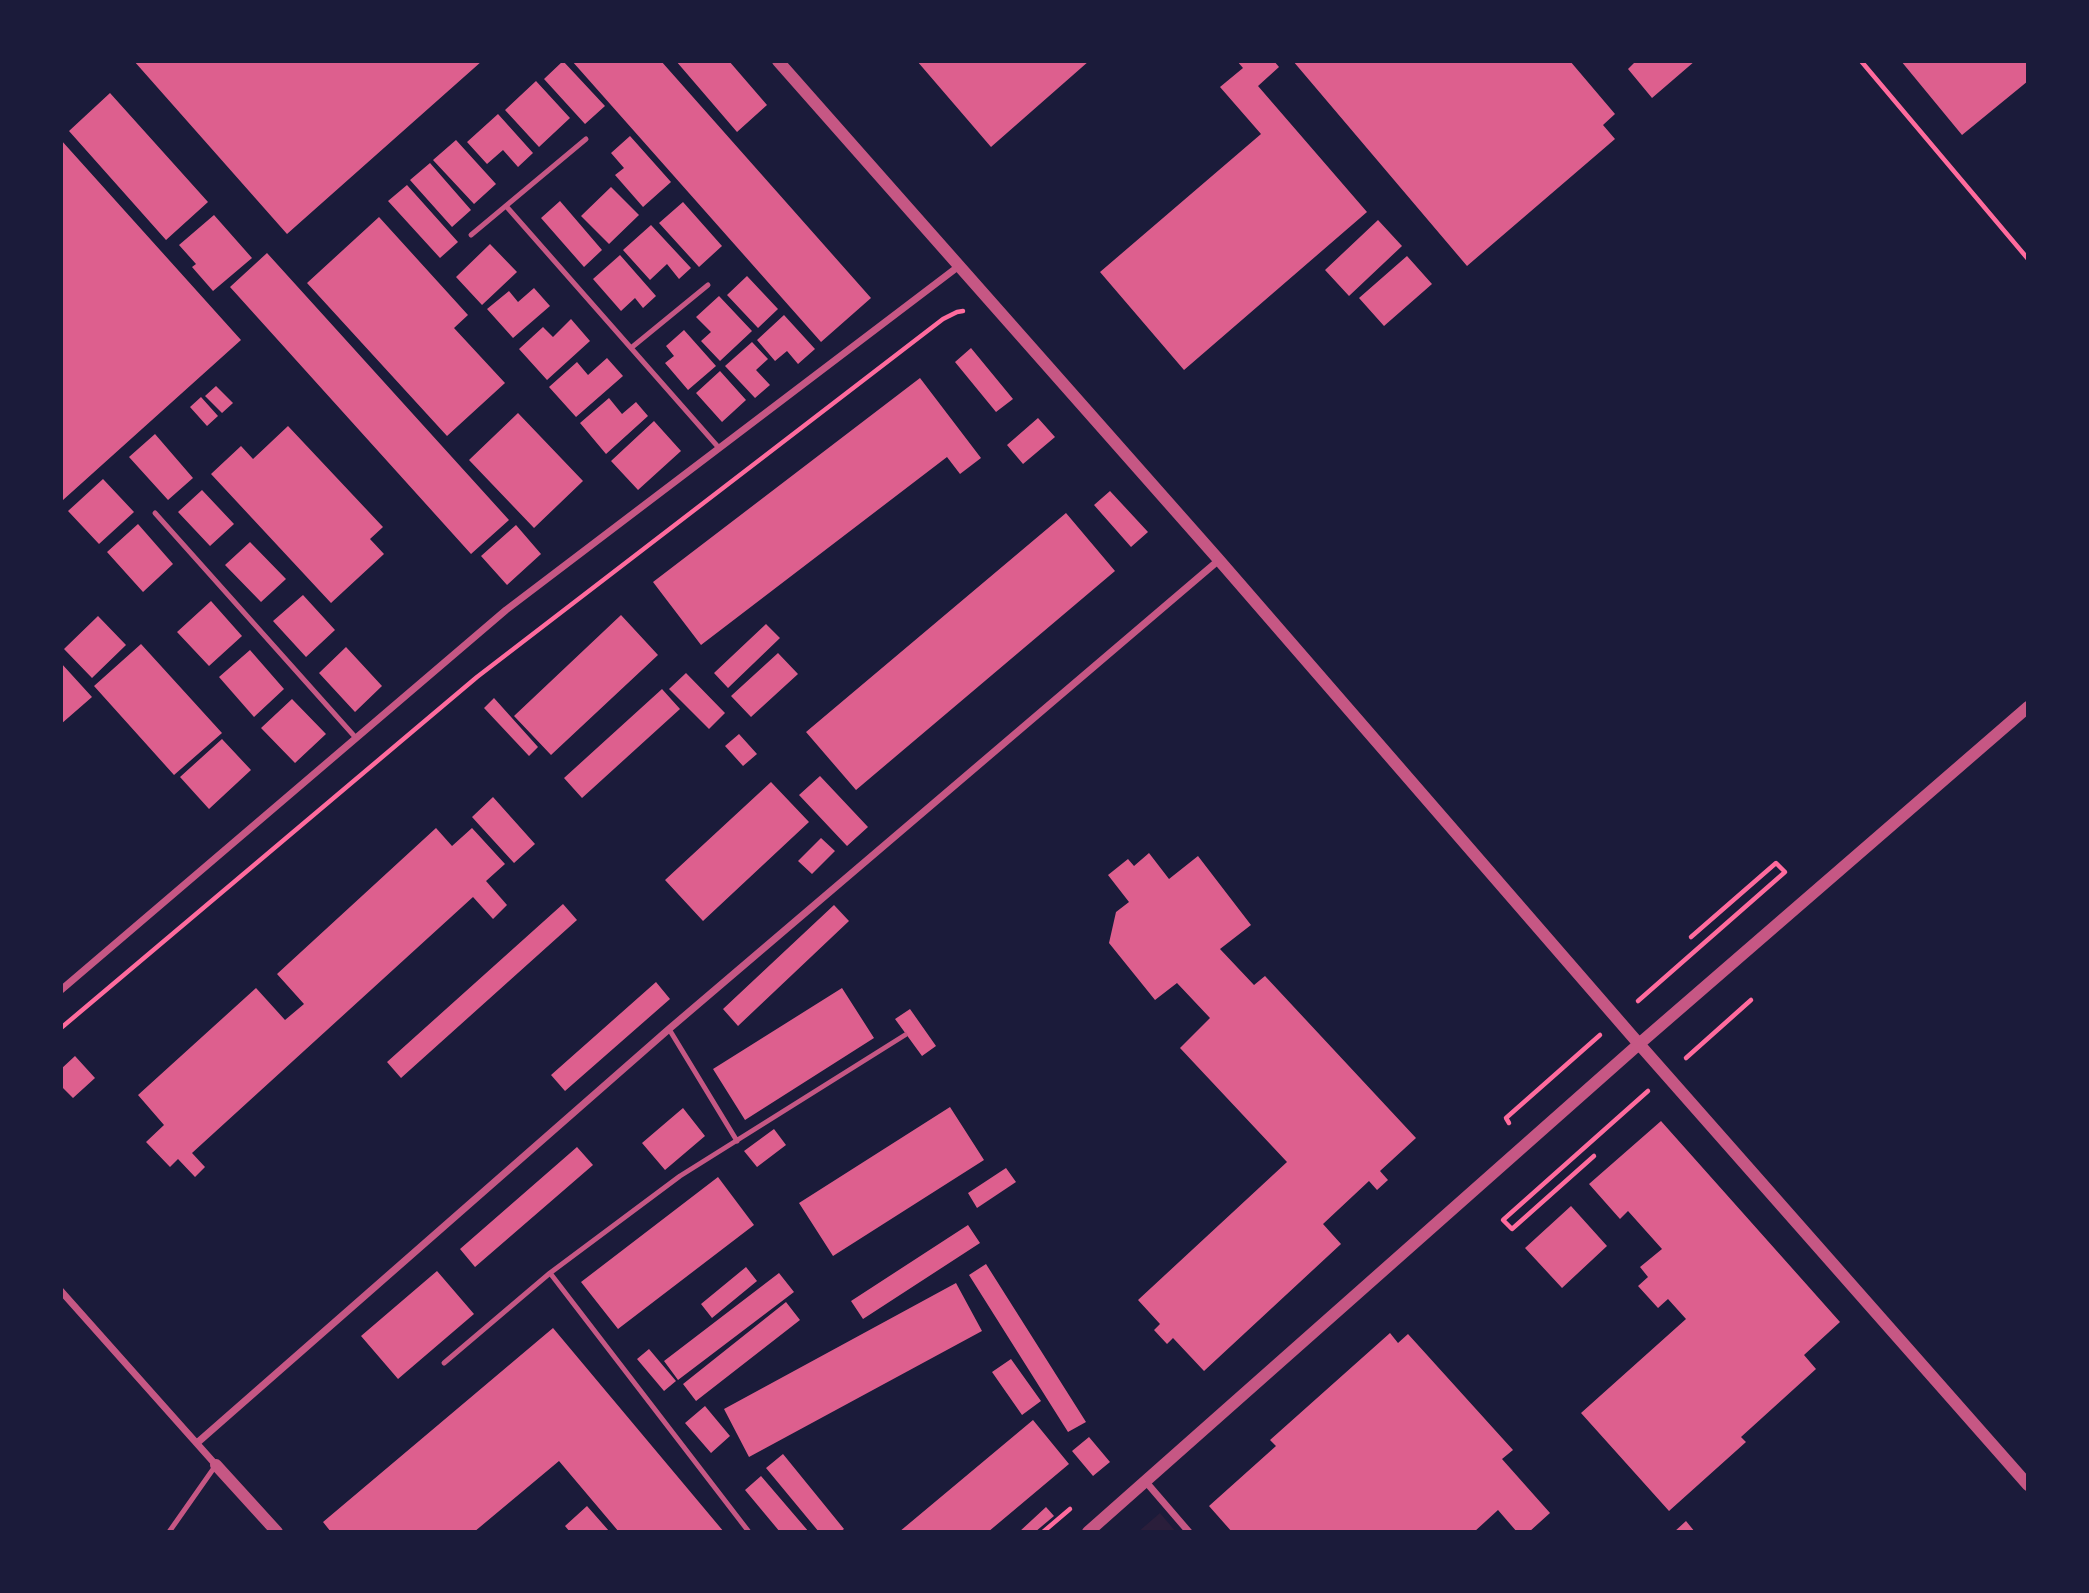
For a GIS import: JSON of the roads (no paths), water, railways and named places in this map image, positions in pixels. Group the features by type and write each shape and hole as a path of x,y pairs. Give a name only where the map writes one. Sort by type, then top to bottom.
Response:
{"street":[{"path":"778,61 1219,560 1639,1044 2028,1485"},
{"path":"61,990 506,610 959,266"},
{"path":"197,1443 669,1029 1219,560"},
{"path":"1088,1532 1639,1044 2028,707"},
{"path":"61,1291 277,1532"},
{"path":"1146,1482 1189,1532"}],"lane":[{"path":"471,235 586,139"},
{"path":"506,206 719,448"},
{"path":"631,348 708,285"},
{"path":"155,513 356,738"},
{"path":"669,1029 737,1141"},
{"path":"444,1363 550,1273 680,1176 905,1035"},
{"path":"550,1273 749,1532"},
{"path":"169,1532 216,1465"}]}
